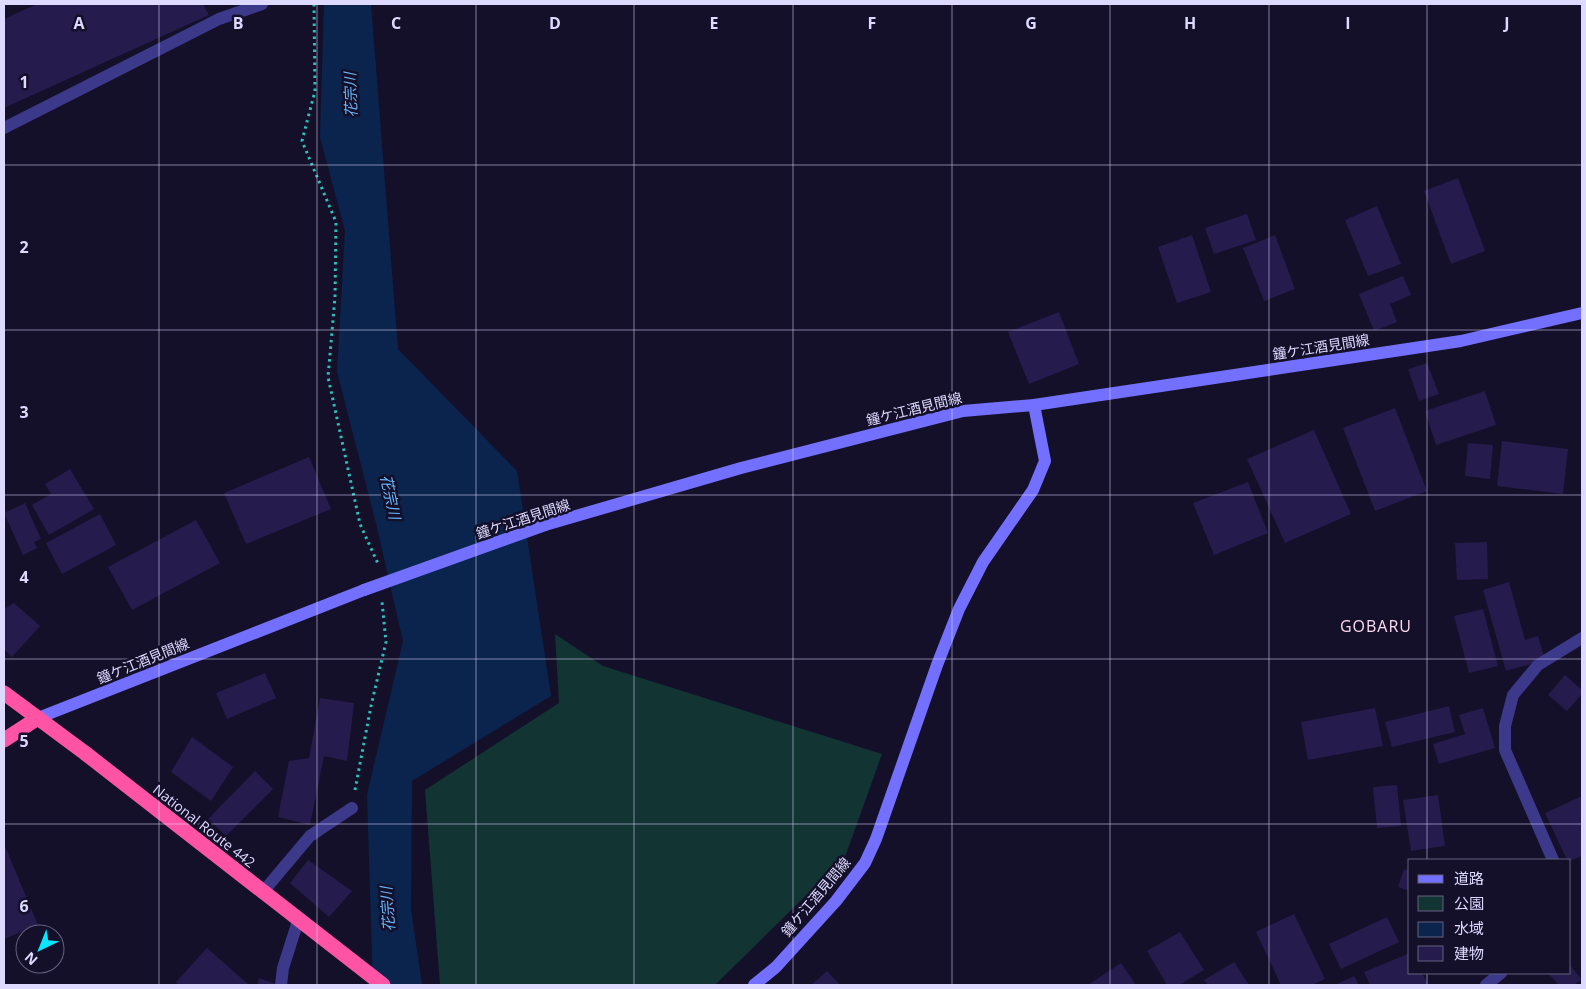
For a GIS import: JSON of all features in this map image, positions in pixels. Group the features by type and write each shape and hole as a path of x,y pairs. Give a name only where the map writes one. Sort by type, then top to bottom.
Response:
{"highway":[{"name":"National Route 442","path":"4,694 58,732 298,921 383,985"},
{"path":"4,740 38,718"}],"main road":[{"name":"鐘ケ江酒見間線","path":"38,718 364,590 545,525 741,468 963,411 1034,405 1461,341 1582,313"},
{"name":"鐘ケ江酒見間線","path":"754,985 776,966 836,901 865,863 876,839 937,665 959,609 983,562 1033,490 1045,461 1034,405"}],"street":[{"path":"4,128 219,19 262,4"},
{"path":"1553,859 1505,750 1505,726 1513,695 1538,665 1582,638"},
{"path":"262,892 310,836 352,808"},
{"path":"281,985 298,921"},
{"path":"1486,985 1500,974"}],"path":[{"path":"314,4 315,91 302,141 336,222 335,296 328,377 360,524 379,566"},
{"path":"352,808 371,706 386,642 382,595"}],"green space":[{"path":"555,634 603,666 882,754 845,857 715,985 440,985 425,790 559,703"}],"water":[{"name":"花宗川","path":"324,4 371,4 398,349 517,471 551,696 412,781 411,909 422,985 373,985 367,795 403,641 376,523 337,372 345,231 320,137"}],"building":[{"path":"37,4 203,4 209,15 4,108 4,19"},
{"path":"1458,178 1485,251 1451,264 1424,191"},
{"path":"1377,206 1401,264 1368,276 1345,220"},
{"path":"1247,214 1256,240 1214,254 1205,228"},
{"path":"1192,235 1211,292 1177,303 1158,247"},
{"path":"1275,235 1295,289 1264,301 1243,248"},
{"path":"1403,276 1411,295 1390,304 1397,322 1374,331 1359,294"},
{"path":"1059,312 1079,364 1029,384 1008,332"},
{"path":"1427,363 1439,394 1419,401 1408,369"},
{"path":"1485,391 1496,425 1436,445 1425,411"},
{"path":"1395,408 1427,491 1375,511 1343,428"},
{"path":"1314,430 1351,514 1285,543 1247,459"},
{"path":"1502,441 1568,449 1563,494 1497,486"},
{"path":"1468,443 1493,445 1490,479 1465,476"},
{"path":"309,457 331,509 246,544 224,493"},
{"path":"70,469 94,509 49,535 32,505 51,494 45,484"},
{"path":"1248,482 1268,533 1214,555 1193,503"},
{"path":"25,503 41,539 34,542 37,548 23,555 4,513"},
{"path":"100,514 116,545 62,574 46,543"},
{"path":"196,520 220,563 132,610 108,567"},
{"path":"1487,542 1488,579 1457,580 1455,543"},
{"path":"1509,582 1525,640 1538,636 1545,660 1506,671 1483,590"},
{"path":"14,603 40,626 12,657 4,649 4,609"},
{"path":"1483,609 1498,666 1469,673 1454,616"},
{"path":"265,673 276,698 227,719 216,693"},
{"path":"1565,675 1582,690 1582,694 1567,711 1548,695"},
{"path":"320,698 354,703 347,761 324,756 310,825 278,817 289,761 309,758"},
{"path":"1449,706 1455,732 1392,747 1385,722"},
{"path":"1375,708 1383,746 1308,760 1301,722"},
{"path":"1483,708 1495,748 1439,764 1433,744 1465,734 1459,715"},
{"path":"192,737 233,767 211,801 171,772"},
{"path":"255,771 273,789 226,836 208,819"},
{"path":"1397,785 1401,826 1377,828 1373,787"},
{"path":"1438,795 1445,846 1411,851 1403,800"},
{"path":"1582,796 1582,856 1571,861 1567,859 1545,813"},
{"path":"4,844 38,924 15,924 15,934 4,939"},
{"path":"308,860 352,891 329,917 290,883"},
{"path":"1404,869 1408,870 1408,890 1398,887"},
{"path":"1294,914 1325,979 1312,985 1281,985 1256,932"},
{"path":"1387,917 1399,942 1341,969 1329,944"},
{"path":"1180,932 1204,970 1179,985 1167,985 1147,951"},
{"path":"207,948 249,985 179,985 176,982"},
{"path":"1408,954 1408,974 1422,974 1428,985 1370,985 1364,972"},
{"path":"1234,962 1249,985 1208,985 1204,980"},
{"path":"1121,963 1136,985 1088,985"},
{"path":"1571,967 1582,979 1574,985 1559,985 1549,974 1571,974"},
{"path":"827,971 840,985 811,985"},
{"path":"1354,976 1359,985 1335,985"},
{"path":"259,978 279,985 257,985"}],"district":[{"name":"GOBARU","path":"1376,626"}]}
